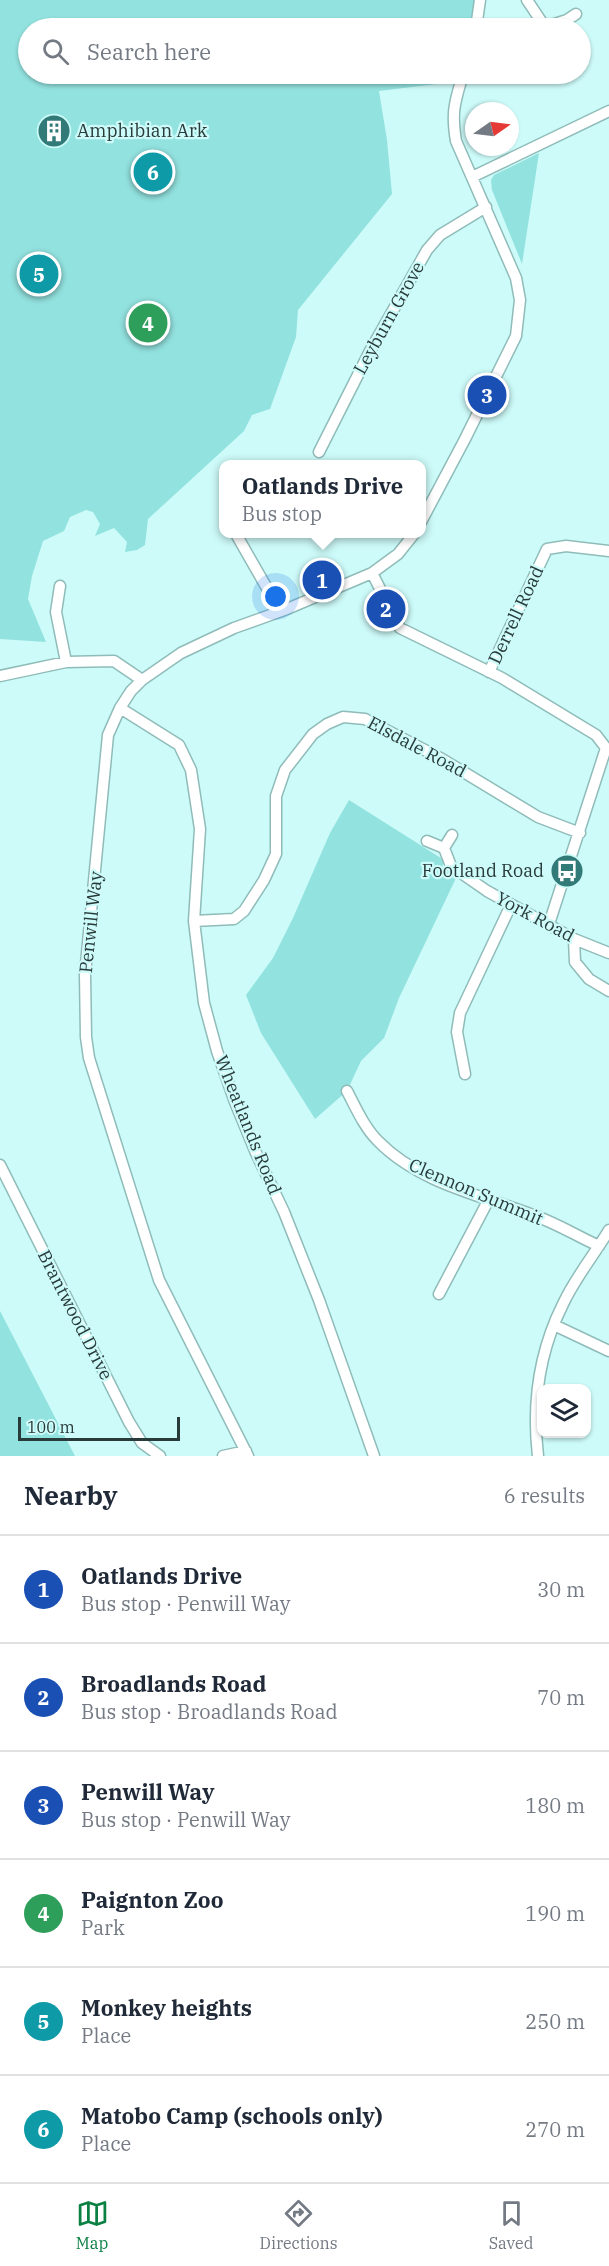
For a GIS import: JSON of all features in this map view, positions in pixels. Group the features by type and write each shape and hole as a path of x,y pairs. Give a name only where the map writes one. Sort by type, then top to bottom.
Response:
{"street":[{"path":"477,18 480,0"},
{"path":"527,0 539,18"},
{"path":"570,18 576,14"},
{"path":"426,513 488,395 516,336 520,317 516,278 456,141 452,117 460,84"},
{"path":"472,177 609,111"},
{"name":"Leyburn Grove","path":"319,452 370,351 428,250 440,235 486,207"},
{"path":"238,538 280,611"},
{"name":"Penwill Way","path":"247,1453 159,1280 94,1077 86,1037 86,974 108,735 120,708 131,691 142,680 180,653 234,628 372,573 399,554 411,538"},
{"name":"Derrell Road","path":"489,672 546,549 567,546 609,551"},
{"path":"372,573 400,628 489,672 596,735 607,751 549,924"},
{"path":"60,586 56,612 66,662"},
{"path":"0,676 66,662 114,661 142,680"},
{"name":"Wheatlands Road","path":"120,708 179,745 191,770 200,829 194,921 204,1003 217,1051 235,1102 284,1212 310,1278 374,1456"},
{"name":"Elsdale Road","path":"194,921 234,919 244,910 264,880 276,854 276,796 285,770 313,734 343,717 365,719 451,765 538,817 580,833"},
{"path":"428,841 444,848 452,835"},
{"name":"York Road","path":"444,848 451,866 487,891 574,939 609,953"},
{"path":"465,1074 457,1032 460,1013 511,905"},
{"path":"574,939 575,962 590,979 609,991"},
{"name":"Clennon Summit","path":"347,1091 368,1131 391,1154 413,1170 488,1200 534,1215 599,1246"},
{"name":"Brantwood Drive","path":"0,1166 129,1422 142,1443 160,1456"},
{"path":"439,1294 488,1200"},
{"path":"538,1456 535,1435 540,1367 563,1302 609,1230"},
{"path":"554,1325 609,1351"},
{"path":"223,1456 247,1453"}],"shaded area":[{"path":"0,0 480,0 477,18 18,18 18,84 436,84 379,91 387,140 392,194 298,310 296,337 270,409 252,415 244,431 148,519 145,545 137,550 125,552 127,542 114,528 95,536 100,524 93,512 86,510 70,517 64,531 43,541 32,576 28,599 46,642 0,639"},
{"path":"539,153 522,264 492,190 491,180 494,175"},
{"path":"349,800 444,860 442,868 456,878 399,998 384,1038 361,1061 347,1091 315,1119 261,1033 246,995 273,958 330,833"},
{"path":"0,1311 75,1456 0,1456"}],"place":[{"name":"Amphibian Ark","path":"54,131"},
{"name":"Matobo Camp (schools only)","path":"153,172"},
{"name":"Monkey heights","path":"39,274"},
{"name":"Paignton Zoo","path":"148,323"},
{"name":"Penwill Way","path":"487,395"},
{"name":"Oatlands Drive","path":"322,580"},
{"name":"Broadlands Road","path":"386,609"},
{"name":"Footland Road","path":"567,871"}]}
